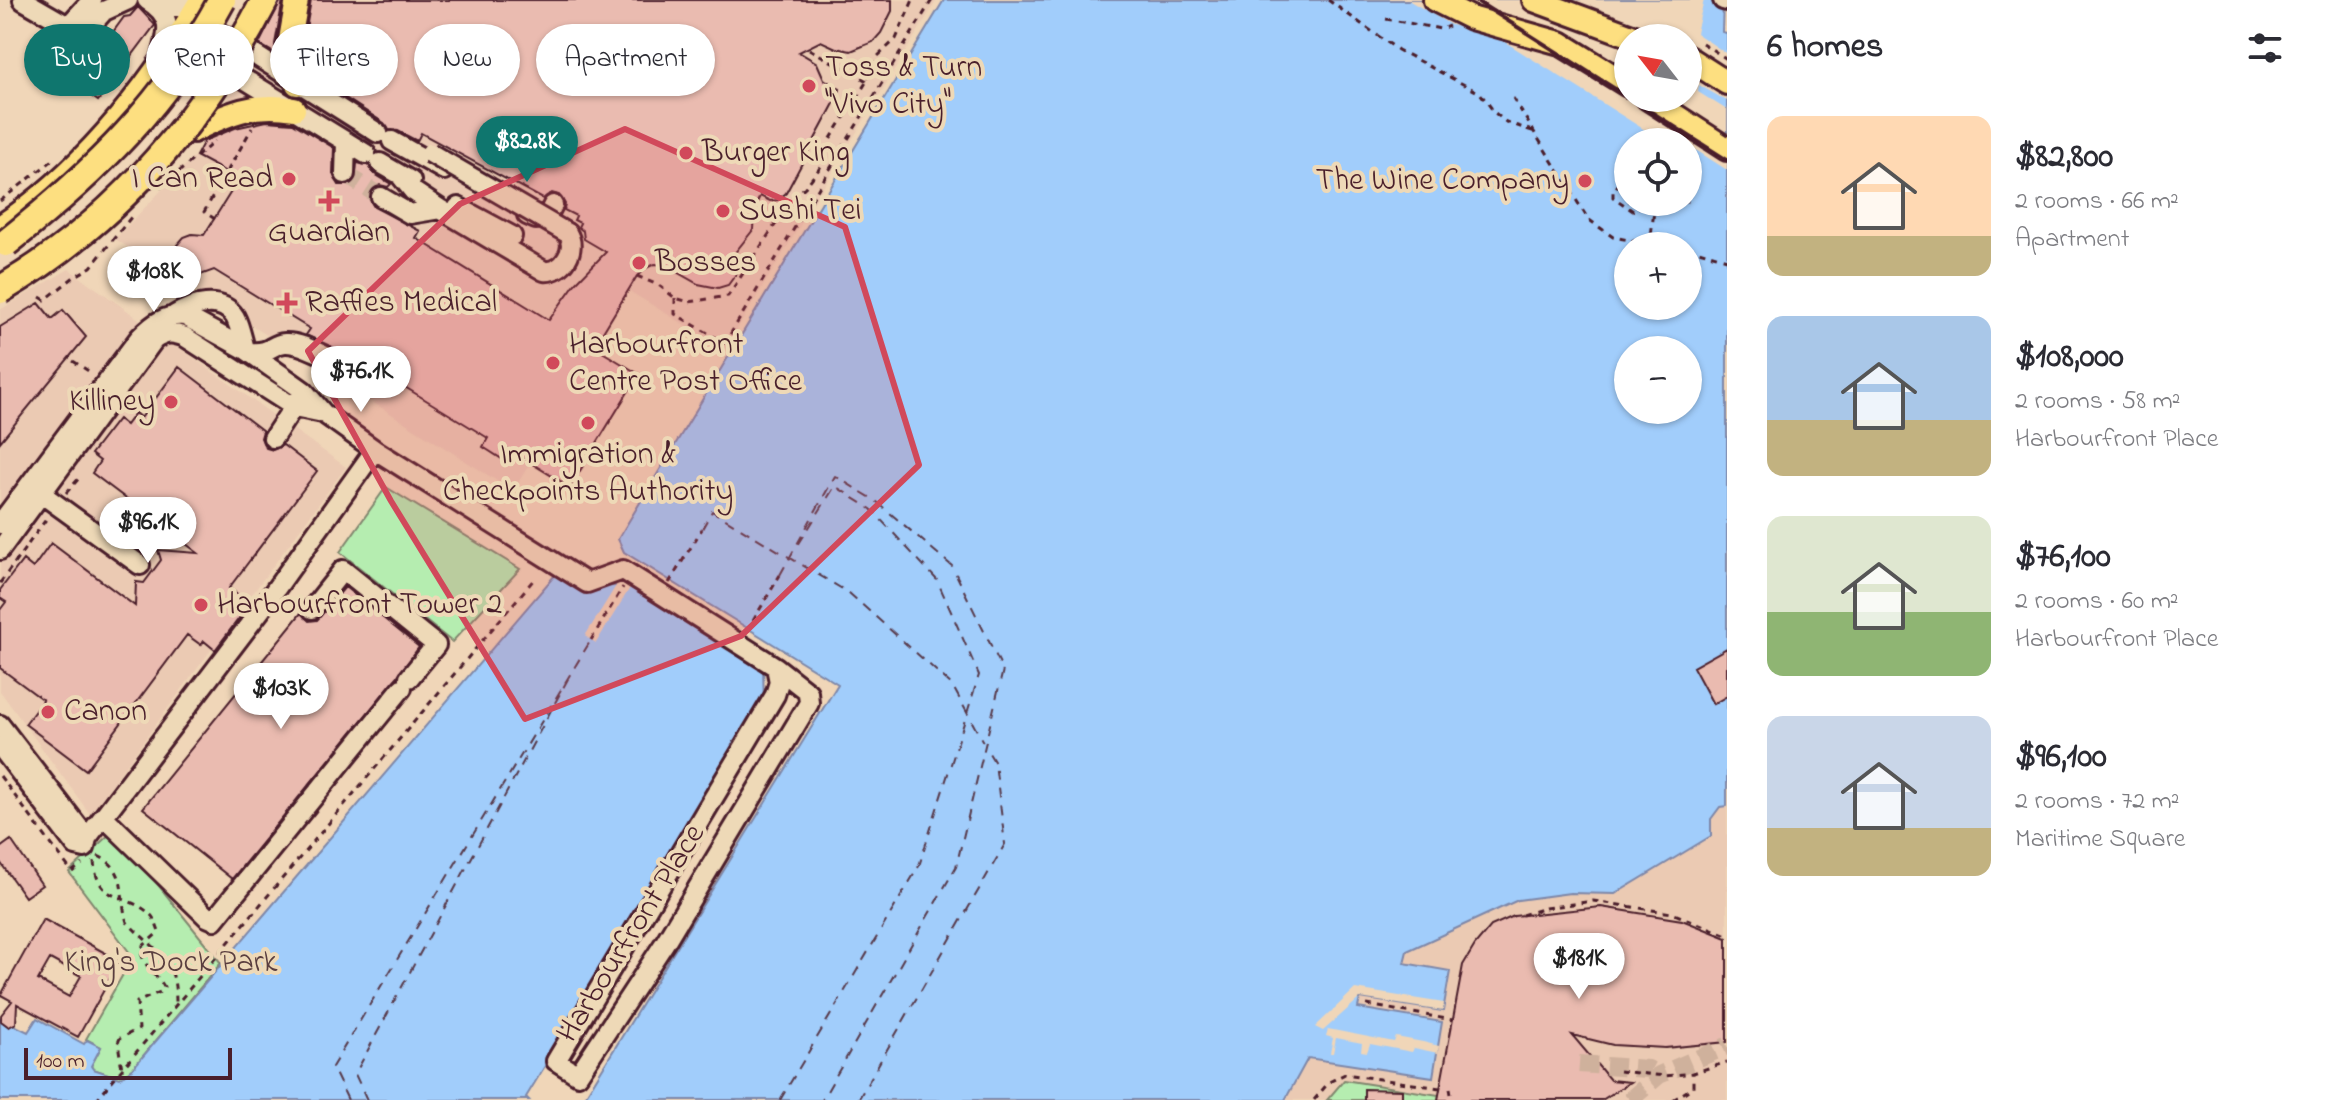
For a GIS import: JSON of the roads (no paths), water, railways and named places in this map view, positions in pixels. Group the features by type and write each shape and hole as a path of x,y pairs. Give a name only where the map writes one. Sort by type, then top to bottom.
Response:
{"highway":[{"path":"3,235 79,182 130,133 184,64 222,0"},
{"path":"0,290 72,241 137,183 186,127 217,83 265,0"}],"main road":[{"path":"254,37 276,0"},
{"path":"293,24 297,0"},
{"path":"1435,0 1471,18 1560,43 1614,76"},
{"path":"1534,0 1614,30"},
{"path":"184,24 194,5"},
{"path":"1702,57 1727,83"},
{"path":"3,235 85,155 146,83"},
{"path":"0,303 42,276 117,215 168,163 217,96"},
{"path":"193,131 228,114 255,106 294,109"},
{"path":"1670,112 1727,149"}],"street":[{"path":"23,0 68,26 92,0"},
{"path":"92,24 104,11 128,0"},
{"path":"153,4 194,5 215,24"},
{"path":"153,4 167,24"},
{"path":"254,85 400,175 512,236"},
{"path":"316,96 514,209 536,219 550,211 553,205"},
{"path":"345,174 343,141 352,119"},
{"path":"391,140 430,153 567,233 573,247 561,268 553,272 544,271 440,209 413,191 400,175"},
{"path":"381,197 410,214 440,209"},
{"name":"Harbourfront Place","path":"0,524 43,495 140,337 161,319 175,315 193,319 247,350 299,399"},
{"name":"Harbourfront Place","path":"0,550 154,340 164,333 174,332 323,413 375,450 587,583 623,570 776,667 808,692 809,703 664,944 578,1075 556,1061 775,695 779,682 776,667"},
{"path":"247,350 260,353 283,342 294,343 334,360"},
{"path":"273,438 299,399"},
{"path":"2,735 86,846 104,817 263,607 375,450"},
{"path":"43,495 140,565"},
{"path":"104,817 207,917 214,920 436,645 343,570 312,609"}],"water":[{"path":"944,0 1723,0 1722,32 1727,33 1727,806 1720,807 1711,819 1711,836 1615,894 1570,893 1518,900 1407,951 1404,963 1450,971 1443,1011 1360,998 1358,1008 1442,1022 1433,1077 1308,1058 1285,1100 583,1100 838,684 624,552 618,539"},
{"path":"555,575 581,588 628,585 763,663 764,707 526,1097 529,1100 0,1100 0,1018 28,1032 37,1018 84,1044 87,1040 101,1047 91,1066 93,1069 120,1078 133,1068"}],"tunnel":[{"path":"345,174 381,197"},
{"path":"1630,1100 1659,1075 1727,1046"},
{"path":"1579,1064 1648,1069 1659,1075"}],"railway":[{"path":"1475,0 1727,160"}],"place":[{"name":"Toss & Turn \"Vivo City\"","path":"809,86"},
{"name":"Burger King","path":"686,153"},
{"name":"I Can Read","path":"289,179"},
{"name":"The Wine Company","path":"1585,181"},
{"name":"Guardian","path":"329,201"},
{"name":"Sushi Tei","path":"723,211"},
{"name":"Bosses","path":"639,263"},
{"name":"Raffles Medical","path":"287,303"},
{"name":"Harbourfront Centre Post Office","path":"553,363"},
{"name":"Killiney","path":"171,402"},
{"name":"Immigration & Checkpoints Authority","path":"588,423"},
{"name":"Harbourfront Tower 2","path":"201,605"},
{"name":"Canon","path":"48,712"}],"park label":[{"name":"King's Dock Park","path":"171,963"}]}
